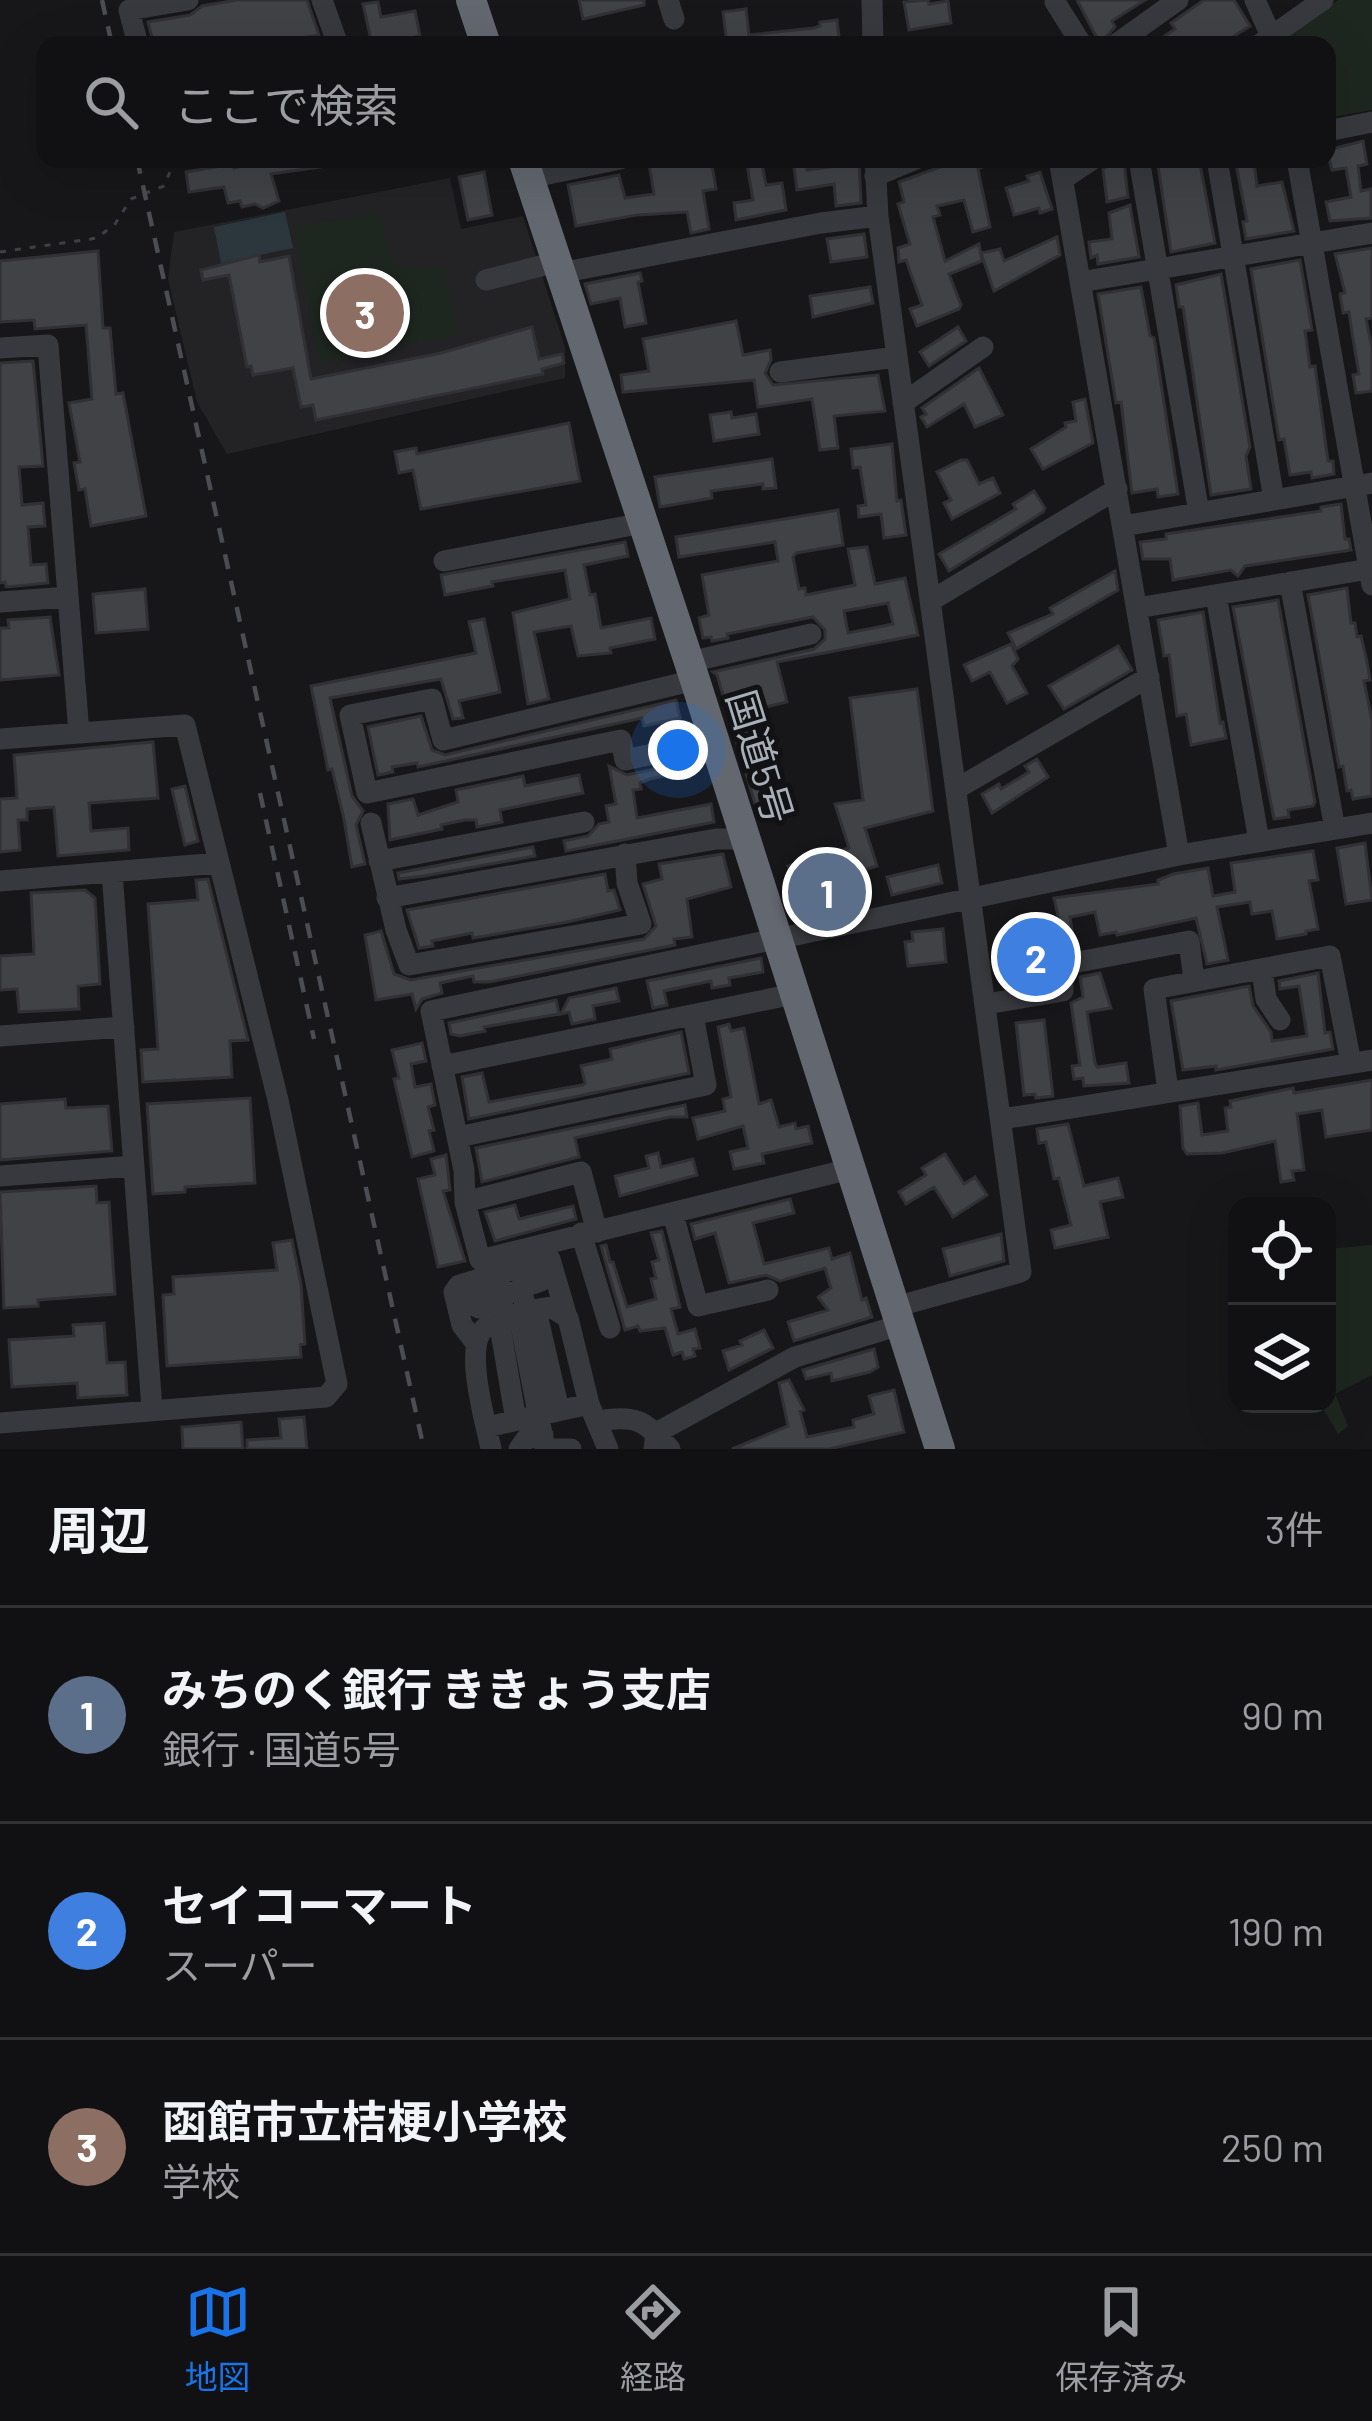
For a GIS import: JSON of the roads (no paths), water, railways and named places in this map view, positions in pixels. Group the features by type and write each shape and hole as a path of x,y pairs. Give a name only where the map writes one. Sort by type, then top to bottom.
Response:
{"highway":[{"path":"471,0 483,36"},
{"name":"国道5号","path":"526,168 940,1449"}],"street":[{"path":"136,36 129,10 188,0"},
{"path":"322,0 335,36"},
{"path":"872,0 873,36"},
{"path":"1255,0 1267,36"},
{"path":"1277,36 1323,0"},
{"path":"1055,2 1076,36"},
{"path":"1126,36 1168,3"},
{"path":"1336,129 1372,122"},
{"path":"519,1449 526,1439 593,1412 634,1418 660,1444 696,1411 795,1357 1021,1271 875,168"},
{"path":"1141,168 1199,513"},
{"path":"1218,168 1274,500"},
{"path":"1137,608 1290,582 1371,577 1363,485 1298,168"},
{"path":"1061,169 1179,855"},
{"path":"486,280 878,216"},
{"path":"1080,282 1372,233"},
{"path":"0,348 48,345 79,733"},
{"path":"903,403 983,347"},
{"path":"780,372 897,357"},
{"path":"1123,526 1363,485"},
{"path":"932,600 1117,489"},
{"path":"445,561 643,523"},
{"path":"1290,582 1335,829"},
{"path":"1216,595 1259,842"},
{"path":"0,602 68,597"},
{"path":"713,741 625,760 621,740 367,793 350,715 433,699 442,740 811,634"},
{"path":"958,788 1149,677"},
{"path":"0,739 184,725 278,1100 337,1384 326,1396 0,1423"},
{"path":"379,861 584,822"},
{"path":"371,823 387,898 409,964 640,923 627,883 625,854"},
{"path":"850,1169 480,1260 430,1010 1179,855 1372,823"},
{"path":"387,898 625,854 744,839"},
{"path":"0,880 219,863"},
{"path":"112,872 152,1409"},
{"path":"986,1004 1064,991 1062,964 1189,941 1194,981"},
{"path":"1002,1119 1361,1062 1330,956 1154,988 1168,1090"},
{"path":"1262,969 1266,999 1280,1020"},
{"path":"442,1066 794,994"},
{"path":"458,1136 706,1085 693,1015"},
{"path":"0,1036 124,1027"},
{"path":"0,1176 134,1166"},
{"path":"465,1202 581,1172 588,1233 610,1328"},
{"path":"673,1214 698,1306 768,1290"},
{"path":"547,1432 558,1379 552,1347 498,1308 454,1292 459,1285 550,1259 608,1449"},
{"path":"516,1420 489,1438 476,1342 498,1308 520,1288 541,1281 536,1264"},
{"path":"476,1342 462,1325 498,1308 551,1307 566,1314"},
{"path":"498,1308 498,1360 516,1420 547,1432 571,1449"},
{"path":"498,1308 547,1432"}],"railway":[{"path":"102,0 110,36"},
{"path":"139,168 424,1449"},
{"path":"260,793 314,1039"}],"place":[{"name":"函館市立桔梗小学校","path":"365,313"},
{"name":"みちのく銀行 ききょう支店","path":"827,892"},
{"name":"セイコーマート","path":"1036,957"}]}
